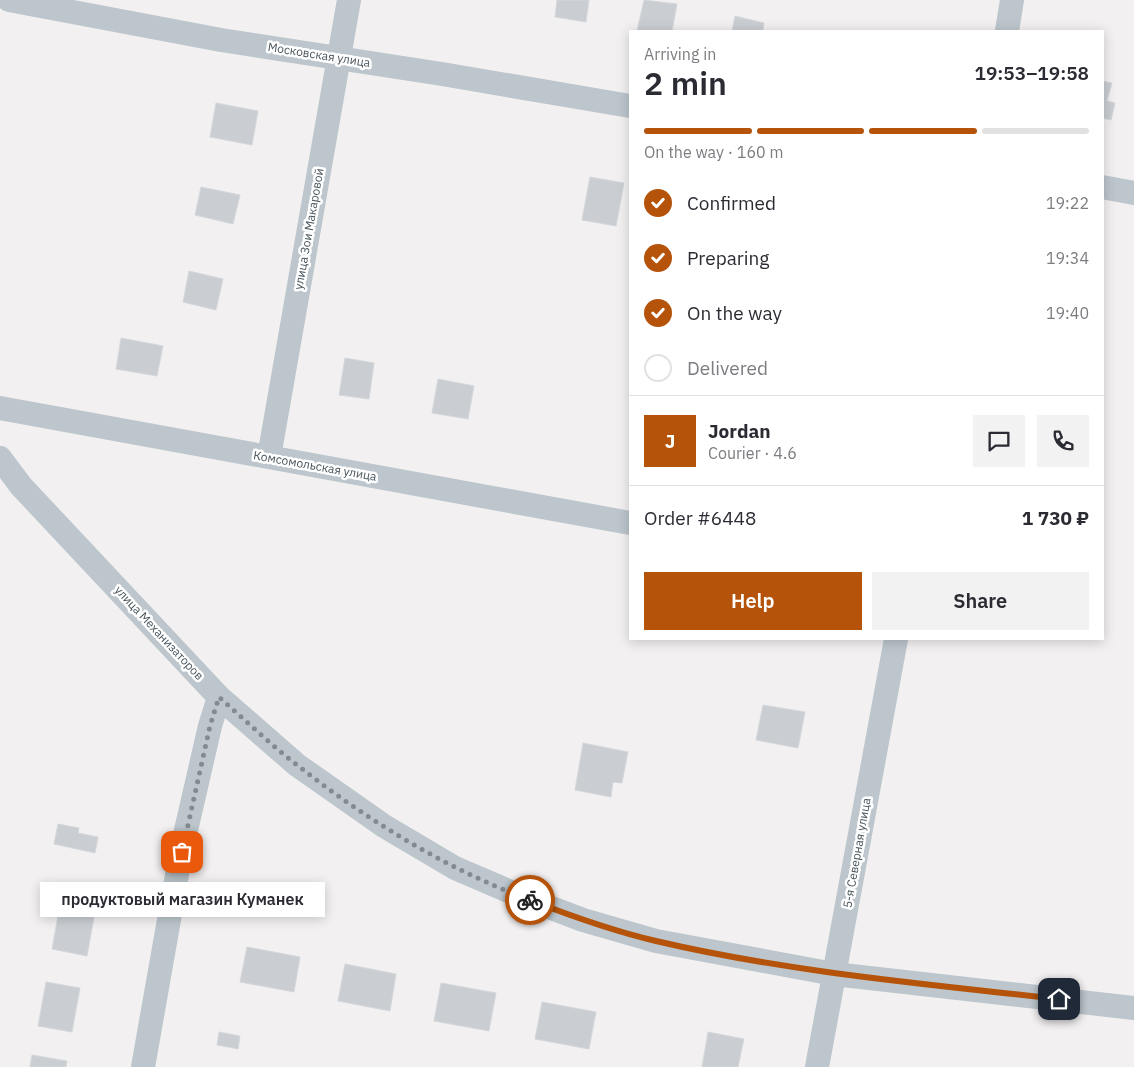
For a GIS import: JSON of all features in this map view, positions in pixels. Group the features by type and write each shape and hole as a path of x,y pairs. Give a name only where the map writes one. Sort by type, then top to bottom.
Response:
{"street":[{"name":"Московская улица","path":"9,0 221,40 629,106"},
{"name":"улица Зои Макаровой","path":"269,457 349,0"},
{"path":"1007,30 1012,0"},
{"path":"1104,187 1134,193"},
{"name":"Комсомольская улица","path":"0,408 629,523"},
{"name":"улица Механизаторов","path":"0,458 20,486 219,697 297,765 384,826 455,868 583,920 656,941 834,974 1134,1008"},
{"name":"5-я Северная улица","path":"817,1067 896,640"},
{"path":"143,1067 182,852 210,726 219,697"}],"building":[{"path":"557,0 589,0 586,22 555,17"},
{"path":"644,0 677,4 672,30 637,30"},
{"path":"735,16 764,23 763,30 732,30"},
{"path":"1104,81 1112,83 1107,101 1115,103 1111,120 1104,118"},
{"path":"216,103 258,111 252,145 210,137"},
{"path":"590,177 624,183 616,226 582,220"},
{"path":"201,187 240,195 233,224 195,215"},
{"path":"189,271 223,279 216,310 183,302"},
{"path":"121,338 163,346 157,376 116,369"},
{"path":"345,358 374,363 369,399 339,395"},
{"path":"438,379 474,386 468,419 432,413"},
{"path":"763,705 805,712 798,748 756,740"},
{"path":"583,743 628,752 622,783 613,782 611,797 575,790"},
{"path":"58,824 79,828 78,833 98,837 95,853 54,844"},
{"path":"60,905 95,912 87,956 52,949"},
{"path":"247,947 300,957 294,992 240,982"},
{"path":"345,964 396,974 390,1011 338,1001"},
{"path":"46,982 80,988 72,1032 38,1026"},
{"path":"441,983 496,993 489,1031 434,1021"},
{"path":"542,1002 596,1012 589,1049 535,1039"},
{"path":"219,1032 240,1036 238,1049 217,1045"},
{"path":"708,1032 744,1039 738,1067 702,1067"},
{"path":"32,1055 67,1061 66,1067 30,1067"}],"way so far":[{"path":"182,852 210,726 219,697 297,765 384,826 455,868 530,900"}],"place":[{"name":"продуктовый магазин Куманек","path":"182,852"}],"route":[{"path":"530,900 583,920 656,941 834,974 1059,999"}]}
